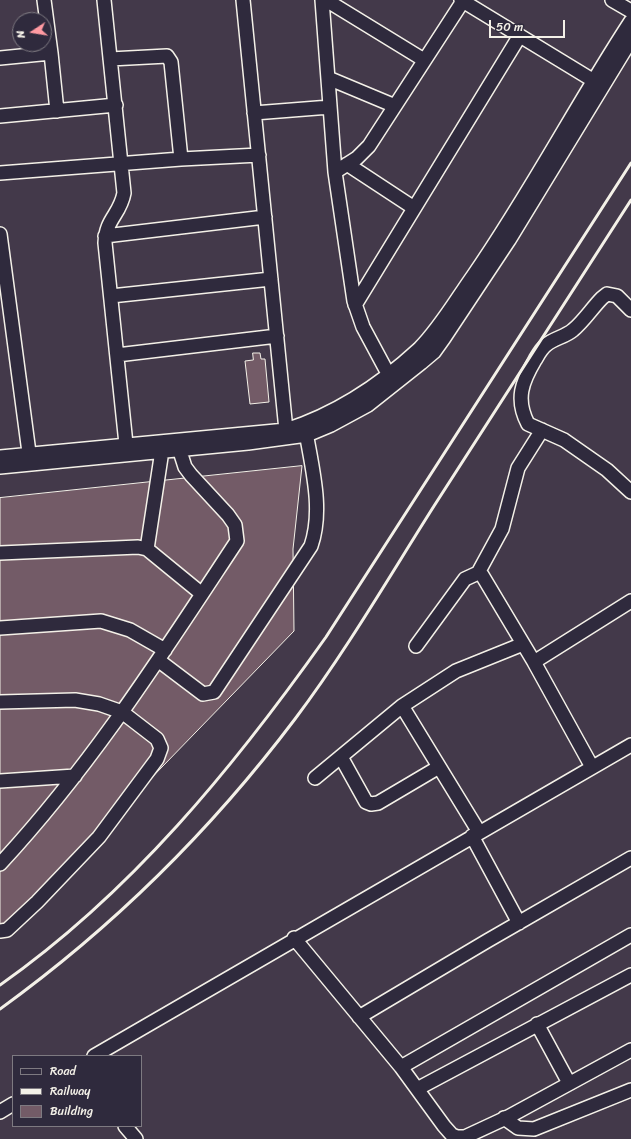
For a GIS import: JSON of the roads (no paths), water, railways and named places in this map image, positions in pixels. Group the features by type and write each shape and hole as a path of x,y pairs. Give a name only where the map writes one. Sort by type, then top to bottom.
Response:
{"street":[{"path":"44,0 57,111"},
{"path":"104,0 124,193 122,203 111,219 105,236 126,444"},
{"path":"243,0 286,430"},
{"path":"322,0 334,172 355,305 363,327 391,380"},
{"path":"326,0 424,60"},
{"path":"612,0 631,11"},
{"path":"334,172 347,164 369,146 462,1 598,84"},
{"path":"598,84 631,21"},
{"path":"355,305 519,37"},
{"path":"0,457 30,458 170,446 306,429 331,425 368,405 433,333 496,243 598,84 631,40"},
{"path":"0,58 51,53"},
{"path":"110,59 167,56 171,62 181,159"},
{"path":"328,78 395,106"},
{"path":"0,116 116,105"},
{"path":"254,112 330,107"},
{"path":"0,173 121,163 259,155"},
{"path":"347,164 414,208"},
{"path":"105,236 265,218"},
{"path":"0,234 30,458"},
{"path":"111,296 271,279"},
{"path":"631,310 617,296 607,294 574,329 563,337 547,344 526,376 521,390 523,410 528,424 564,440 607,470 631,492"},
{"path":"117,355 276,336"},
{"path":"0,467 30,458 126,444 170,446 286,430 306,429"},
{"path":"0,628 101,621 130,630 162,655 203,694 214,692 311,546 316,529 316,498 306,429"},
{"path":"416,646 465,579 478,573 502,529 518,468 542,430"},
{"path":"147,549 170,446"},
{"path":"0,864 40,821 122,712 162,655 237,541 235,525 228,515 191,475 170,446"},
{"path":"0,552 129,546 147,549 202,594"},
{"path":"478,573 482,575 491,588 592,767"},
{"path":"534,662 631,601"},
{"path":"315,778 402,706 468,665 523,644"},
{"path":"0,702 87,701 122,712 157,739 161,748 160,753 99,837 37,902 7,930 0,932"},
{"path":"402,706 439,767 475,834 519,923"},
{"path":"96,1055 294,938 631,745"},
{"path":"341,757 366,802 371,804 378,803 439,767"},
{"path":"0,780 75,776"},
{"path":"359,1017 631,858"},
{"path":"401,1067 631,935"},
{"path":"294,938 401,1067 444,1126 452,1135 457,1137 465,1136 504,1118 631,1050"},
{"path":"417,1090 536,1024 631,975"},
{"path":"536,1024 569,1082"},
{"path":"504,1118 518,1128 534,1130 631,1090"},
{"path":"0,1112 12,1105"},
{"path":"126,1127 136,1139"}],"railway":[{"path":"0,985 48,949 93,910 136,869 178,825 255,733 326,637 631,163"},
{"path":"0,1009 82,945 121,911 158,875 195,838 230,799 295,719 350,640 434,506 631,200"}]}
